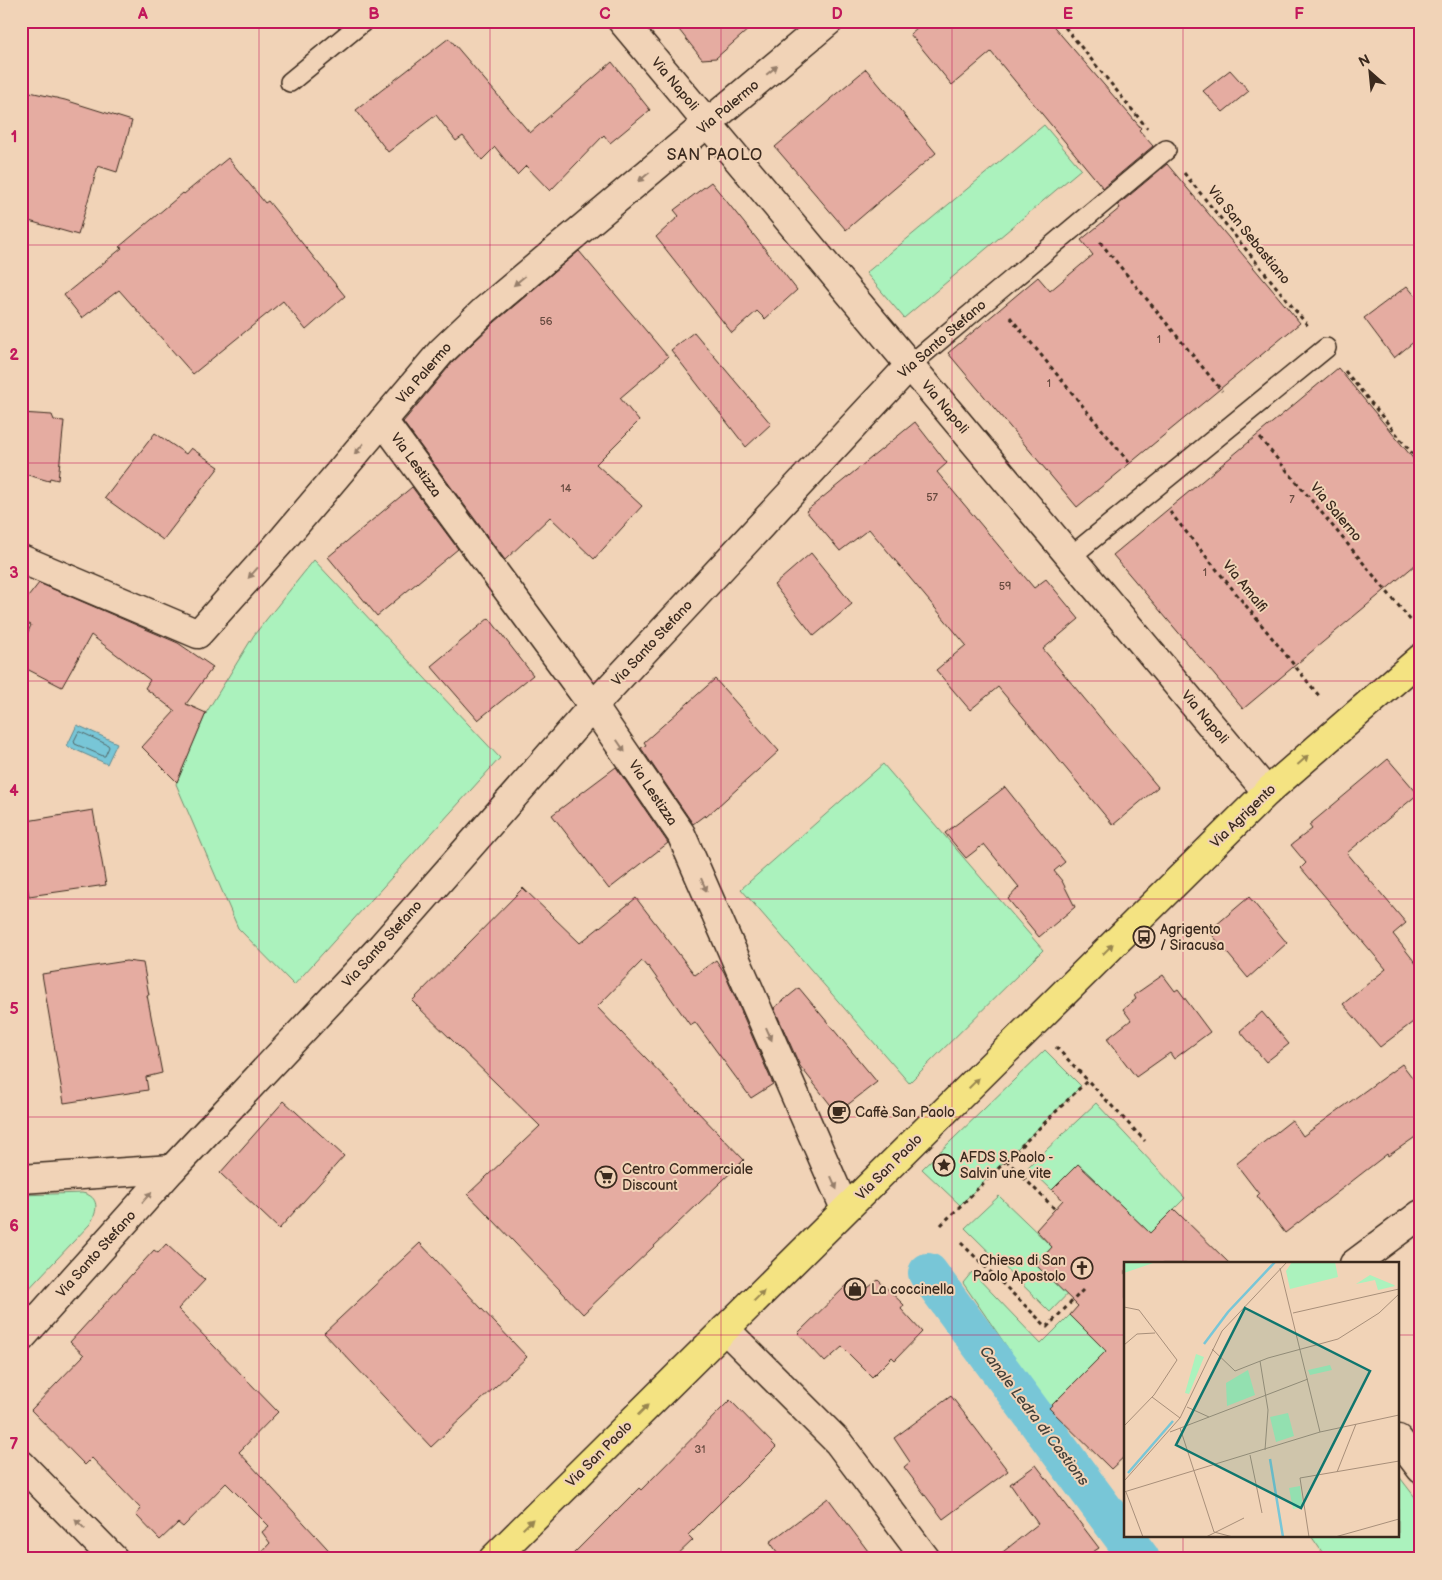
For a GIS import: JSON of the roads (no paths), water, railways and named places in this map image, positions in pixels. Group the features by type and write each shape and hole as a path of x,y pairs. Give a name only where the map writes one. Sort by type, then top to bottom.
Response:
{"main road":[{"name":"Via Agrigento","path":"1074,983 1267,792 1421,658"},
{"name":"Via San Paolo","path":"493,1559 1074,983"}],"street":[{"name":"Via Napoli","path":"622,21 1267,792"},
{"name":"Via Palermo","path":"21,559 198,634 284,538 441,352 485,310 829,21"},
{"name":"Via Santo Stefano","path":"21,1338 172,1169 382,946 593,706 910,365"},
{"name":"Via Lestizza","path":"383,421 593,706 681,834 846,1210"},
{"path":"21,1179 172,1169"},
{"path":"1357,1262 1421,1214"},
{"path":"725,1329 838,1442 926,1559"},
{"path":"1400,1441 1421,1469"},
{"path":"21,1464 114,1559"}],"lane":[{"path":"290,82 364,21"},
{"name":"Via Santo Stefano","path":"910,365 1166,150"},
{"path":"1070,556 1326,348"}],"water":[{"path":"77,725 117,743 107,764 67,746"}],"waterway":[{"name":"Canale Ledra di Castions","path":"928,1273 1124,1537"},
{"name":"Canale Ledra di Castions","path":"1124,1538 1140,1559"}],"place":[{"name":"Agrigento / Siracusa","path":"1144,937"},
{"name":"Caffè San Paolo","path":"839,1112"},
{"name":"AFDS S.Paolo - Salvin une vite","path":"944,1165"},
{"name":"Centro Commerciale Discount","path":"606,1177"},
{"name":"Chiesa di San Paolo Apostolo","path":"1082,1268"},
{"name":"La coccinella","path":"855,1289"}],"district":[{"name":"SAN PAOLO","path":"715,155"}]}
